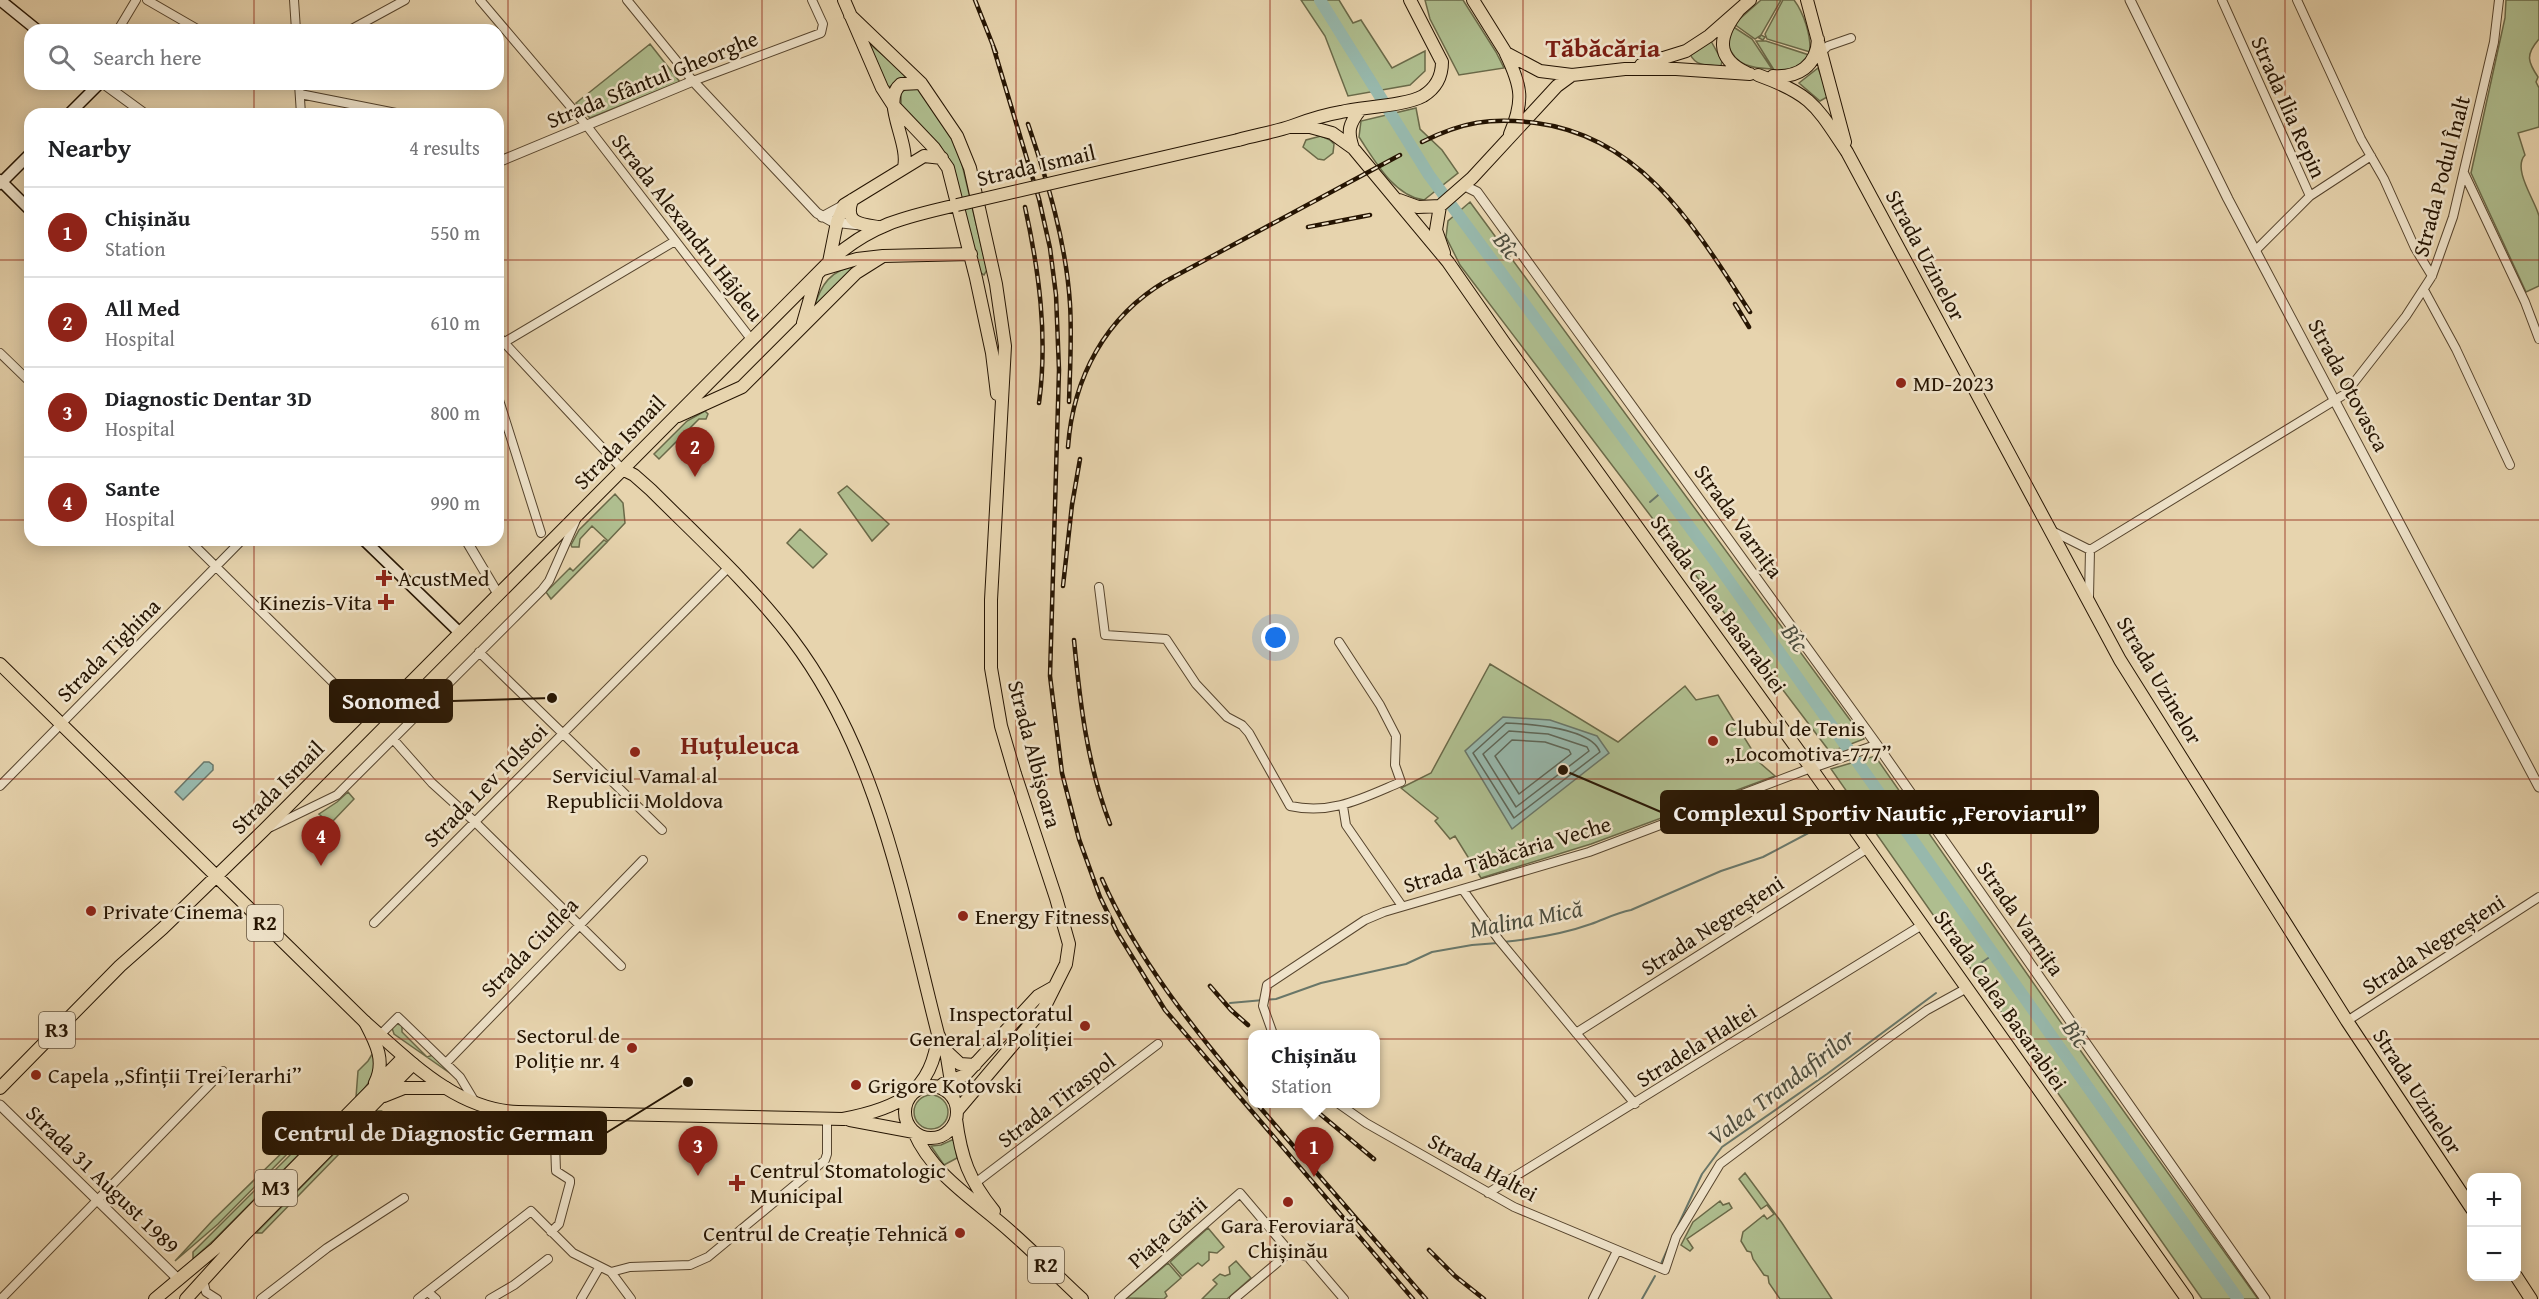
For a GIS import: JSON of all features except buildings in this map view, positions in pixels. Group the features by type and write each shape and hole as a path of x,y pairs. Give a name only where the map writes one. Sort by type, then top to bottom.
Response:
{"main road":[{"path":"0,0 30,24"},
{"name":"Strada Albișoara","path":"844,0 882,88 893,105 942,158 953,182 986,324 1000,416"},
{"path":"1410,0 1422,23"},
{"path":"1419,0 1422,23"},
{"path":"1473,0 1506,53 1518,79 1519,110 1508,138"},
{"path":"1625,69 1686,51 1750,0"},
{"name":"Strada Uzinelor","path":"1806,0 1847,152"},
{"path":"1738,11 1725,27 1724,48 1733,64 1754,75"},
{"name":"Strada Albișoara","path":"850,15 921,83 950,122 966,159 996,284 1002,320 1005,364 1000,416 990,623 991,668 1001,726 1068,935 1066,964 1044,1008 956,1110"},
{"name":"Strada Ismail","path":"0,1088 120,966 264,830 822,268 868,228 921,213 1291,127 1318,116 1416,98 1439,81 1442,73 1438,53 1422,23"},
{"path":"1506,53 1540,71 1572,75 1625,69 1676,69 1786,77 1806,69 1820,45"},
{"path":"1448,262 1436,230 1442,206 1462,189 1557,86 1572,75"},
{"name":"Strada Uzinelor","path":"1754,75 1790,87 1806,98 1824,116 1847,152 2120,660 2347,1021 2467,1201"},
{"path":"904,167 905,146 893,105 894,93 901,84 921,83"},
{"path":"76,108 95,90"},
{"path":"1353,148 1349,138 1349,126 1360,110"},
{"name":"Strada Calea Basarabiei","path":"1291,127 1310,127 1332,133 1353,148 1448,262 1811,768 2187,1299"},
{"path":"801,327 837,222 848,202 924,156 942,158"},
{"path":"24,160 1,182 24,204"},
{"path":"1394,197 1406,204 1418,207 1442,206"},
{"path":"848,202 850,215 868,228 860,246 862,251 883,256"},
{"path":"822,268 857,259 883,256 971,254"},
{"path":"670,419 742,387 856,273 883,256"},
{"path":"986,324 997,326 1002,320"},
{"path":"622,469 643,483 728,568 795,643 830,697 851,738 879,811 938,1034 946,1051 956,1110 949,1131 941,1136 926,1138 914,1132 907,1123 904,1113 911,1094 934,1060 938,1034"},
{"path":"370,546 459,633"},
{"name":"R2","path":"0,664 365,1022 408,1061 446,1088 475,1104 504,1112 827,1118 914,1132 933,1163 971,1199 1010,1230 1082,1299"},
{"name":"Strada Albișoara","path":"936,1086 965,1075 1038,996 1054,987"},
{"path":"365,1022 380,1057 380,1072 374,1096 404,1088 446,1088"},
{"path":"946,1051 960,1064 975,1065"},
{"name":"M3","path":"186,1299 408,1061"},
{"path":"911,1094 925,1087 936,1086 945,1090 956,1110"},
{"name":"R2","path":"843,1119 880,1111 911,1094"},
{"name":"M3","path":"155,1299 237,1228 374,1096"},
{"name":"R2","path":"956,1110 963,1160 974,1184 1010,1230"},
{"path":"2519,1281 2530,1299"}],"street":[{"path":"122,24 136,0"},
{"path":"147,0 189,24"},
{"path":"294,0 296,24"},
{"path":"361,24 405,0"},
{"name":"Strada Alexandru Hâjdeu","path":"480,0 500,24"},
{"path":"627,0 693,81 822,217 868,228"},
{"name":"Strada Sfântul Gheorghe","path":"504,160 693,81 821,33 824,24 812,0"},
{"name":"Strada Otovasca","path":"2130,0 2199,142 2539,787"},
{"name":"Strada Ilia Repin","path":"2222,0 2310,196"},
{"path":"2296,0 2361,139 2384,179 2415,248 2432,276"},
{"name":"Strada Podul Înalt","path":"2090,550 2345,394 2371,362 2424,290 2432,276 2448,233 2494,42 2499,0"},
{"name":"Strada Alexandru Hâjdeu","path":"504,28 587,126 751,339"},
{"path":"1820,45 1828,46 1851,38"},
{"path":"111,90 136,108"},
{"path":"299,90 301,108"},
{"path":"310,90 378,108"},
{"path":"2256,250 2310,196 2371,156"},
{"path":"2464,173 2525,302 2539,339"},
{"name":"Strada Varnița","path":"1462,189 1477,192 1874,746 2265,1299"},
{"path":"822,217 848,202"},
{"path":"504,343 675,241"},
{"path":"2424,290 2456,349 2510,465"},
{"path":"504,348 622,469"},
{"path":"0,353 24,376"},
{"path":"504,416 541,533"},
{"path":"264,830 334,798 544,588 579,513"},
{"path":"2050,530 2090,550 2089,603"},
{"path":"195,546 372,721"},
{"name":"Strada Tighina","path":"0,786 236,546"},
{"path":"470,546 498,594"},
{"name":"Strada Lev Tolstoi","path":"374,922 728,568"},
{"path":"1100,587 1105,635 1166,639 1196,684 1227,717 1242,725 1249,733 1290,806 1304,809 1343,806 1401,782 1395,765 1396,736 1380,705 1338,642"},
{"path":"479,652 662,831"},
{"path":"393,739 432,783 475,822 621,966"},
{"name":"Strada Tăbăcăria Veche","path":"1271,1030 1263,1003 1264,991 1269,982 1365,920 1402,906 1589,852 1874,746"},
{"path":"1343,806 1346,825 1402,906"},
{"name":"Strada Negreșteni","path":"1576,1033 1868,848"},
{"name":"Strada Ciuflea","path":"446,1063 643,861"},
{"path":"1463,890 1501,942 1635,1104"},
{"name":"Strada Negreșteni","path":"2347,1021 2539,897"},
{"name":"Stradela Haltei","path":"1488,1193 1922,926"},
{"name":"Strada Haltei","path":"1345,1108 1366,1123 1488,1193 1665,1270 1677,1237 1720,1164 1891,1036 1928,1010 1967,988"},
{"path":"380,1035 398,1017 460,1077 475,1104"},
{"name":"Strada Tiraspol","path":"974,1184 1158,1044"},
{"path":"1,1299 223,1071"},
{"name":"Strada 31 August 1989","path":"0,1105 179,1280"},
{"path":"551,1232 559,1224 570,1183 570,1180 556,1171 554,1113"},
{"path":"418,1299 531,1211 573,1253 599,1268 611,1272 630,1267 690,1265 708,1257 825,1160 827,1118"},
{"name":"Piața Gării","path":"1119,1299 1240,1193 1290,1252"},
{"path":"261,1299 327,1248 404,1198"},
{"path":"1593,1299 1617,1251"},
{"path":"1234,1299 1290,1252 1308,1257 1344,1299"},
{"path":"489,1299 514,1285 548,1259"},
{"path":"581,1299 599,1268"},
{"path":"611,1272 631,1299"},
{"path":"203,1279 206,1292 217,1299"},
{"path":"428,1292 436,1299"},
{"path":"209,1299 223,1299"}],"green space":[{"path":"1301,0 1339,0 1353,23 1361,20 1392,68 1425,51 1425,71 1410,85 1348,96 1325,36"},
{"path":"1425,0 1463,0 1504,68 1459,75 1430,19"},
{"path":"1761,0 1781,0 1761,35 1755,39 1734,24"},
{"path":"1783,0 1794,0 1801,11 1808,32 1810,52 1767,39 1765,34"},
{"path":"2506,0 2539,0 2539,39 2530,54 2530,63 2538,77 2536,82 2539,88 2539,127 2518,133 2525,155 2521,168 2523,176 2539,216 2539,286 2526,292 2471,173 2505,18"},
{"path":"1732,26 1752,39 1772,69 1751,67 1735,57 1728,45"},
{"path":"1711,41 1722,61 1721,66 1699,63 1690,54"},
{"path":"1756,41 1766,41 1809,55 1794,68 1774,70"},
{"path":"867,42 909,76 899,79 888,88"},
{"path":"650,44 680,82 590,118 576,103"},
{"path":"1818,68 1829,96 1820,101 1799,83"},
{"path":"915,87 920,90 953,139 961,160 987,270 984,275 979,272 954,170 939,144 901,104 901,93"},
{"path":"1416,108 1420,129 1442,150 1458,173 1424,200 1403,192 1394,185 1359,137 1361,121"},
{"path":"1321,136 1334,144 1333,153 1324,160 1318,159 1303,147 1306,140"},
{"path":"1470,202 1864,739 1830,752 1460,265 1446,237 1448,221"},
{"path":"858,265 813,310 819,293 828,280 840,270"},
{"path":"705,411 708,414 706,419 699,419 659,459 654,454 687,421"},
{"path":"847,486 889,524 872,541 838,493"},
{"path":"615,494 623,503 625,523 608,541 592,526 580,539 579,547 572,547 579,530"},
{"path":"800,529 827,554 813,568 787,543"},
{"path":"604,540 607,542 551,599 546,592 570,568 573,571"},
{"path":"1490,664 1618,742 1685,686 1696,700 1718,695 1760,763 1775,776 1591,844 1481,878 1455,836 1450,839 1435,821 1438,818 1401,788 1431,773"},
{"path":"1875,756 2085,1057 2258,1299 2202,1299 1831,769"},
{"path":"348,792 354,799 333,821 326,820 319,814 337,802"},
{"path":"396,1024 402,1025 402,1032 427,1057 433,1055 454,1076 394,1034 392,1028"},
{"path":"374,1051 371,1077 356,1097 358,1071"},
{"path":"931,1095 943,1100 948,1112 943,1124 931,1129 919,1124 914,1112 919,1100"},
{"path":"376,1111 381,1111 262,1233 256,1233"},
{"path":"313,1132 319,1134 193,1259 193,1252"},
{"path":"954,1139 957,1158 944,1165 931,1146 941,1145"},
{"path":"291,1144 296,1145 218,1224 175,1261 213,1220"},
{"path":"1745,1173 1782,1223 1832,1299 1780,1299 1769,1283 1768,1276 1764,1275 1751,1252 1747,1251 1741,1241 1743,1232 1764,1215 1767,1219 1774,1214 1767,1205 1761,1209 1739,1179"},
{"path":"1720,1201 1723,1205 1729,1203 1732,1208 1687,1239 1693,1248 1690,1251 1681,1245 1693,1222"},
{"path":"1208,1228 1224,1247 1217,1253 1209,1252 1209,1260 1202,1266 1198,1263 1182,1276 1170,1262"},
{"path":"1236,1261 1251,1278 1227,1299 1202,1299 1217,1284 1213,1280 1220,1274 1225,1276 1230,1274 1229,1267"},
{"path":"1168,1263 1181,1278 1165,1292 1167,1296 1164,1299 1127,1298"}],"water":[{"path":"1503,717 1550,720 1597,736 1609,753 1512,829 1465,751"},
{"path":"204,762 213,765 213,770 183,800 175,792"}],"waterway":[{"name":"Bîc","path":"1320,0 1429,175 1717,564 2238,1299"},
{"path":"1650,502 1663,491"},
{"name":"Malina Mică","path":"1861,810 1874,800 1883,798"},
{"name":"Malina Mică","path":"1503,942 1570,931 1631,910 1721,871 1763,857 1816,829"},
{"name":"Malina Mică","path":"1230,1003 1276,999 1321,983 1406,964 1432,952 1498,943"},
{"name":"Valea Trandafirilor","path":"1975,967 1994,954"},
{"name":"Valea Trandafirilor","path":"1674,1234 1702,1174 1722,1147 1827,1074 1936,993"},
{"name":"Valea Trandafirilor","path":"1661,1264 1672,1239"},
{"name":"Valea Trandafirilor","path":"1642,1299 1655,1276"}],"railway":[{"path":"975,0 996,53"},
{"path":"993,46 1039,199 1050,248 1056,295 1059,370 1050,676 1062,773 1079,839 1100,897 1117,932 1165,1010 1248,1107"},
{"path":"1422,142 1450,130 1477,123 1520,121 1574,132 1607,147 1636,167 1687,219 1750,312"},
{"path":"1028,124 1049,191 1065,258 1071,316 1069,402"},
{"path":"1068,447 1077,397 1096,352 1126,312 1144,296 1166,281 1400,155"},
{"path":"1025,207 1041,304 1043,353 1039,403"},
{"path":"1308,227 1370,215"},
{"path":"1735,304 1749,327"},
{"path":"1063,586 1072,505 1080,459"},
{"path":"1074,640 1090,756 1110,824"},
{"path":"1102,879 1132,938 1169,994 1248,1093"},
{"path":"1210,986 1248,1025"},
{"path":"1249,1108 1413,1299"},
{"path":"1260,1108 1426,1299"},
{"path":"1313,1108 1374,1159"},
{"path":"1429,1250 1455,1276 1484,1299"}],"place":[{"name":"MD-2023","path":"1901,383"},
{"name":"All Med","path":"695,477"},
{"name":"AcustMed","path":"384,578"},
{"name":"Kinezis-Vita","path":"386,602"},
{"name":"Sonomed","path":"552,698"},
{"name":"Clubul de Tenis „Locomotiva-777”","path":"1713,741"},
{"name":"Serviciul Vamal al Republicii Moldova","path":"635,752"},
{"name":"Complexul Sportiv Nautic „Feroviarul”","path":"1563,770"},
{"name":"Sante","path":"321,866"},
{"name":"Private Cinema","path":"91,911"},
{"name":"Energy Fitness","path":"963,916"},
{"name":"Inspectoratul General al Poliției","path":"1085,1026"},
{"name":"Sectorul de Poliție nr. 4","path":"632,1048"},
{"name":"Capela „Sfinții Trei Ierarhi”","path":"36,1075"},
{"name":"Centrul de Diagnostic German","path":"688,1082"},
{"name":"Grigore Kotovski","path":"856,1085"},
{"name":"Diagnostic Dentar 3D","path":"698,1176"},
{"name":"Chișinău","path":"1314,1177"},
{"name":"Centrul Stomatologic Municipal","path":"737,1183"},
{"name":"Gara Feroviară Chișinău","path":"1288,1202"},
{"name":"Centrul de Creație Tehnică","path":"960,1233"}],"district":[{"name":"Tăbăcăria","path":"1603,48"},
{"name":"Huțuleuca","path":"740,745"}]}
